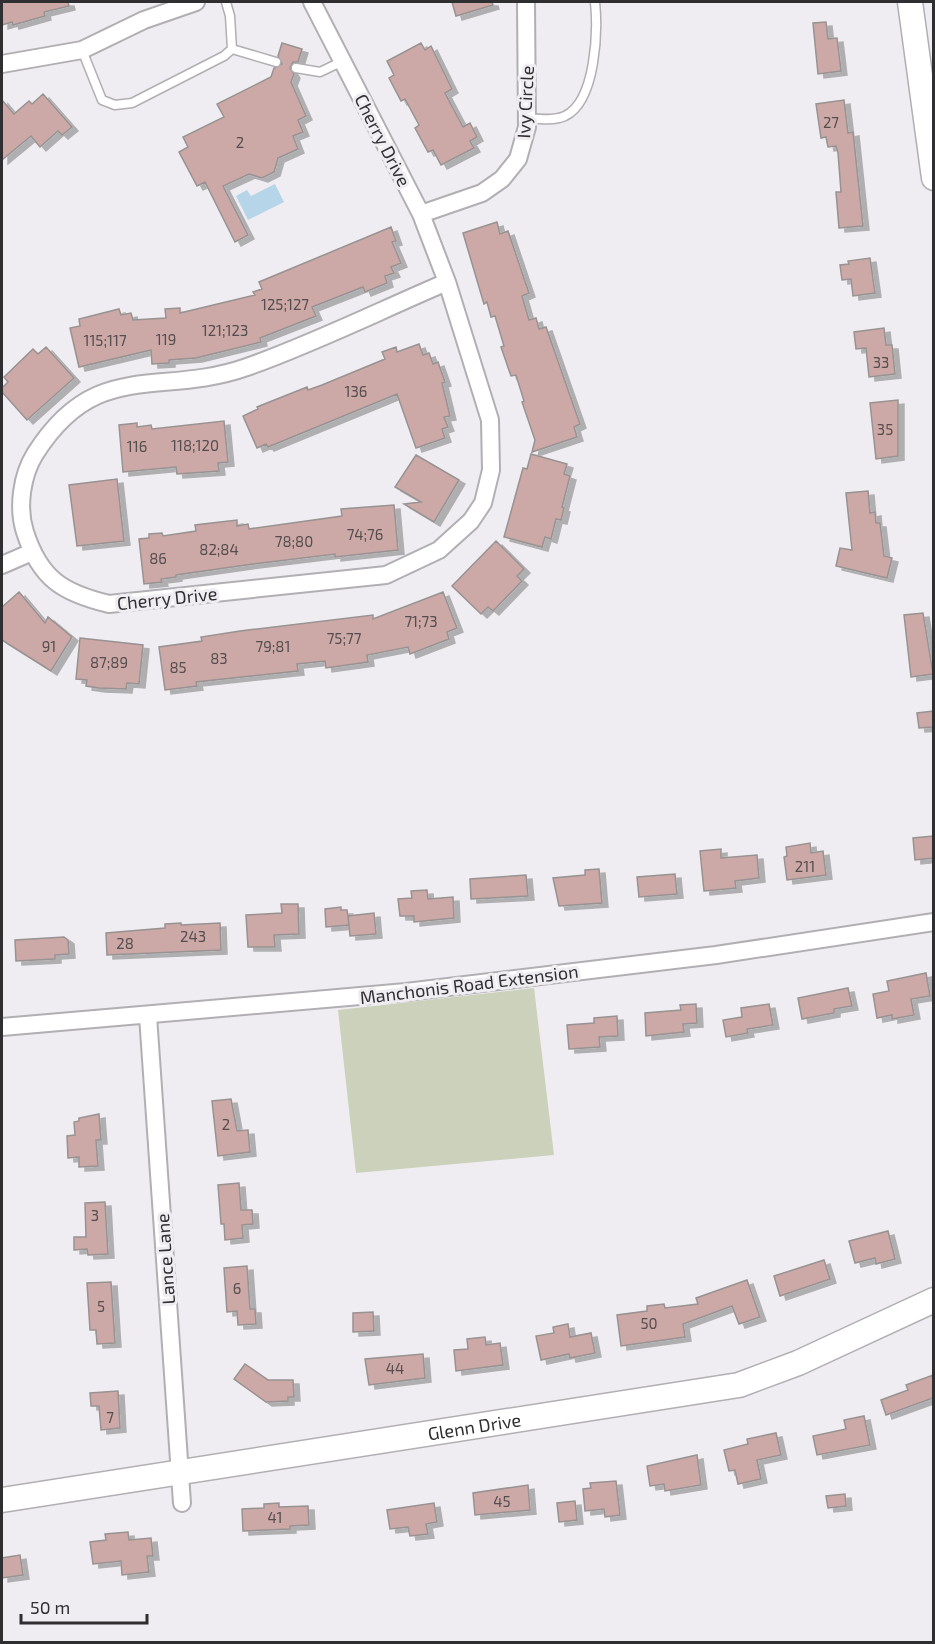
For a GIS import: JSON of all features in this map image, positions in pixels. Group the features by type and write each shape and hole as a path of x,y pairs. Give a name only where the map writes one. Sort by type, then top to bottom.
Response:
{"street":[{"path":"2,64 82,50 144,20 196,2"},
{"name":"Cherry Drive","path":"312,2 421,214 447,282 487,403 492,454 483,503 471,520 439,550 386,575 109,604 84,598 51,580 32,552 24,529 22,497 27,467 48,433 67,412 85,399 147,382 202,380 247,367 447,282"},
{"name":"Ivy Circle","path":"421,214 482,193 502,179 521,151 528,118 526,2"},
{"path":"910,2 933,178"},
{"path":"2,565 32,552"},
{"name":"Manchonis Road Extension","path":"2,1028 406,992 710,956 933,922"},
{"name":"Lance Lane","path":"148,1016 182,1503"},
{"name":"Glenn Drive","path":"2,1500 739,1385 798,1363 933,1300"}],"lane":[{"path":"226,2 230,16 232,49"},
{"path":"528,118 564,117 577,106 583,96 593,60 595,2"},
{"path":"82,50 102,100 121,105 134,102 224,56 232,49"},
{"path":"232,49 276,62"},
{"path":"296,68 320,72 343,61"}],"green space":[{"path":"534,988 554,1155 356,1173 338,1010"}],"water":[{"path":"275,184 284,202 248,220 236,196 247,190 251,196"}],"building":[{"path":"2,2 68,2 69,6 44,12 45,16 13,25 12,22 2,25"},
{"path":"452,2 492,2 493,5 456,16"},
{"path":"826,22 828,39 837,38 841,71 818,74 813,23"},
{"path":"282,43 302,49 298,62 293,62 290,68 294,74 291,82 306,116 298,120 303,132 293,136 298,149 278,158 274,172 262,178 249,174 223,186 248,235 235,242 205,182 197,186 179,152 188,147 183,137 224,117 217,104 271,77 274,68 282,64 278,56"},
{"path":"421,43 425,50 431,46 452,89 445,93 463,127 470,123 477,137 470,141 474,148 441,165 433,150 428,152 415,128 419,125 405,99 401,101 389,78 394,75 387,61"},
{"path":"43,94 72,127 62,135 58,131 40,147 31,136 2,160 2,100 14,114 29,101 32,104"},
{"path":"844,100 848,133 853,132 863,226 839,228 836,192 841,192 838,153 836,146 828,147 826,137 821,138 816,104"},
{"path":"497,222 500,234 508,231 529,293 522,296 529,320 536,318 539,329 546,327 580,424 574,427 577,437 532,452 535,440 522,402 524,401 516,375 511,376 501,347 504,346 495,316 491,317 487,302 484,304 463,233"},
{"path":"391,227 396,241 392,242 401,263 391,267 394,273 385,276 387,283 365,292 363,287 312,307 316,316 260,338 261,342 196,358 169,360 169,363 152,364 151,350 79,367 70,328 80,326 79,319 119,309 121,315 131,313 133,320 166,318 165,309 180,308 180,313 255,295 253,292 262,289 259,282"},
{"path":"870,258 875,293 853,296 851,279 842,280 840,265 849,264 848,261"},
{"path":"884,328 886,345 892,345 895,374 869,377 866,348 856,349 854,332"},
{"path":"419,344 423,355 429,353 433,364 438,362 445,382 442,383 450,416 444,417 448,427 442,429 445,438 416,448 397,394 268,447 266,444 257,448 243,416 258,409 257,407 307,387 308,390 322,385 385,359 382,352 396,347 397,352"},
{"path":"46,347 74,378 27,420 2,392 2,388 8,382 4,377 33,349 38,354"},
{"path":"898,400 898,456 876,459 870,403"},
{"path":"224,421 228,462 218,463 219,471 177,474 176,467 123,472 119,425 137,423 137,427 151,425 152,429"},
{"path":"531,454 567,464 564,474 570,476 561,520 556,519 551,539 545,537 542,547 504,537 523,468 527,469"},
{"path":"416,455 459,480 434,522 404,504 421,502 395,487"},
{"path":"117,479 124,541 77,546 69,485"},
{"path":"868,491 870,513 875,512 876,523 880,523 884,556 892,558 887,578 836,566 840,548 852,550 846,493"},
{"path":"394,505 398,550 335,557 335,554 253,564 176,575 176,577 161,579 162,582 144,584 139,539 149,538 149,534 162,533 163,536 196,531 195,525 237,520 237,526 248,524 249,529 342,516 341,509"},
{"path":"496,541 524,569 517,576 522,581 493,611 488,607 481,614 452,586"},
{"path":"19,592 45,623 48,617 72,637 51,671 2,640 2,607"},
{"path":"443,592 457,628 447,632 449,639 410,654 408,647 367,655 368,662 326,668 325,661 297,664 298,671 196,682 197,686 165,690 159,647 202,641 201,637 240,631 373,615 373,619"},
{"path":"923,613 933,674 911,677 904,615"},
{"path":"80,638 143,645 139,684 127,683 126,689 99,688 86,686 87,680 76,679"},
{"path":"933,711 933,727 919,728 917,713"},
{"path":"933,836 933,858 915,860 913,838"},
{"path":"810,843 811,853 823,851 826,875 787,880 784,857 787,856 786,847"},
{"path":"721,849 721,858 757,855 759,878 735,881 736,888 704,891 700,851"},
{"path":"599,869 602,903 559,906 553,878 585,875 585,870"},
{"path":"675,874 677,894 639,897 637,877"},
{"path":"526,875 528,896 471,899 470,879"},
{"path":"427,890 428,899 453,897 454,918 414,922 414,916 400,916 398,899 412,898 411,891"},
{"path":"281,904 298,904 299,934 274,935 275,947 248,947 246,915 282,913"},
{"path":"341,907 341,910 347,910 349,925 326,927 325,909"},
{"path":"374,913 376,934 350,936 348,916"},
{"path":"181,923 181,925 220,923 221,950 107,955 106,933 165,928 165,924"},
{"path":"64,937 68,940 69,954 55,955 55,959 16,961 15,940"},
{"path":"926,973 930,996 911,999 914,1015 892,1019 892,1015 877,1018 873,994 889,991 887,981"},
{"path":"848,988 852,1006 834,1009 834,1013 802,1019 798,998"},
{"path":"696,1004 697,1023 683,1024 684,1032 646,1036 645,1013 681,1010 680,1005"},
{"path":"769,1004 773,1025 747,1029 748,1033 726,1037 723,1020 742,1017 741,1008"},
{"path":"617,1016 618,1036 599,1037 600,1047 569,1049 567,1025 594,1023 594,1018"},
{"path":"231,1099 237,1131 248,1130 250,1152 218,1156 212,1101"},
{"path":"99,1114 101,1140 96,1140 98,1166 79,1167 79,1157 68,1158 67,1136 75,1135 74,1122 79,1121 79,1118"},
{"path":"239,1183 241,1210 252,1210 253,1224 242,1225 243,1238 225,1240 224,1224 221,1224 218,1185"},
{"path":"105,1202 108,1254 88,1255 87,1249 74,1250 74,1237 86,1237 85,1203"},
{"path":"888,1231 895,1259 876,1264 875,1258 855,1263 849,1241"},
{"path":"824,1260 830,1279 780,1296 774,1276"},
{"path":"247,1266 250,1309 255,1309 256,1324 238,1325 237,1311 227,1312 224,1268"},
{"path":"747,1280 760,1317 739,1324 732,1306 683,1324 685,1337 621,1346 617,1315 647,1311 647,1306 664,1304 665,1308 698,1304 696,1298"},
{"path":"111,1282 115,1343 97,1344 96,1330 90,1330 87,1283"},
{"path":"373,1312 374,1331 353,1332 353,1313"},
{"path":"568,1324 570,1337 591,1333 595,1353 570,1358 569,1354 541,1360 536,1336 554,1333 553,1327"},
{"path":"485,1337 486,1345 500,1343 503,1365 456,1371 454,1350 468,1349 467,1339"},
{"path":"423,1354 425,1378 369,1385 365,1359"},
{"path":"245,1364 268,1380 293,1380 294,1397 288,1397 288,1401 266,1402 234,1379"},
{"path":"933,1375 933,1398 886,1415 881,1400 908,1390 906,1385"},
{"path":"118,1391 120,1428 101,1430 99,1406 91,1406 90,1393"},
{"path":"864,1416 870,1445 817,1455 813,1436 846,1429 844,1420"},
{"path":"776,1433 781,1455 757,1460 761,1479 738,1484 735,1470 729,1471 724,1450 748,1444 747,1439"},
{"path":"697,1455 701,1485 665,1491 664,1484 650,1486 647,1466"},
{"path":"616,1481 620,1515 605,1517 604,1509 585,1511 583,1489 591,1488 590,1483"},
{"path":"528,1485 530,1510 475,1515 473,1493"},
{"path":"845,1494 846,1506 828,1508 826,1496"},
{"path":"575,1501 577,1520 559,1522 557,1503"},
{"path":"279,1503 279,1507 308,1506 309,1525 290,1526 290,1529 243,1531 242,1509 264,1508 264,1504"},
{"path":"434,1503 437,1522 426,1524 428,1534 410,1536 408,1527 390,1529 387,1510"},
{"path":"128,1532 129,1540 151,1538 153,1556 147,1556 149,1572 122,1575 121,1561 93,1564 90,1542 106,1540 105,1534"},
{"path":"20,1555 23,1575 2,1578 2,1558"}]}
